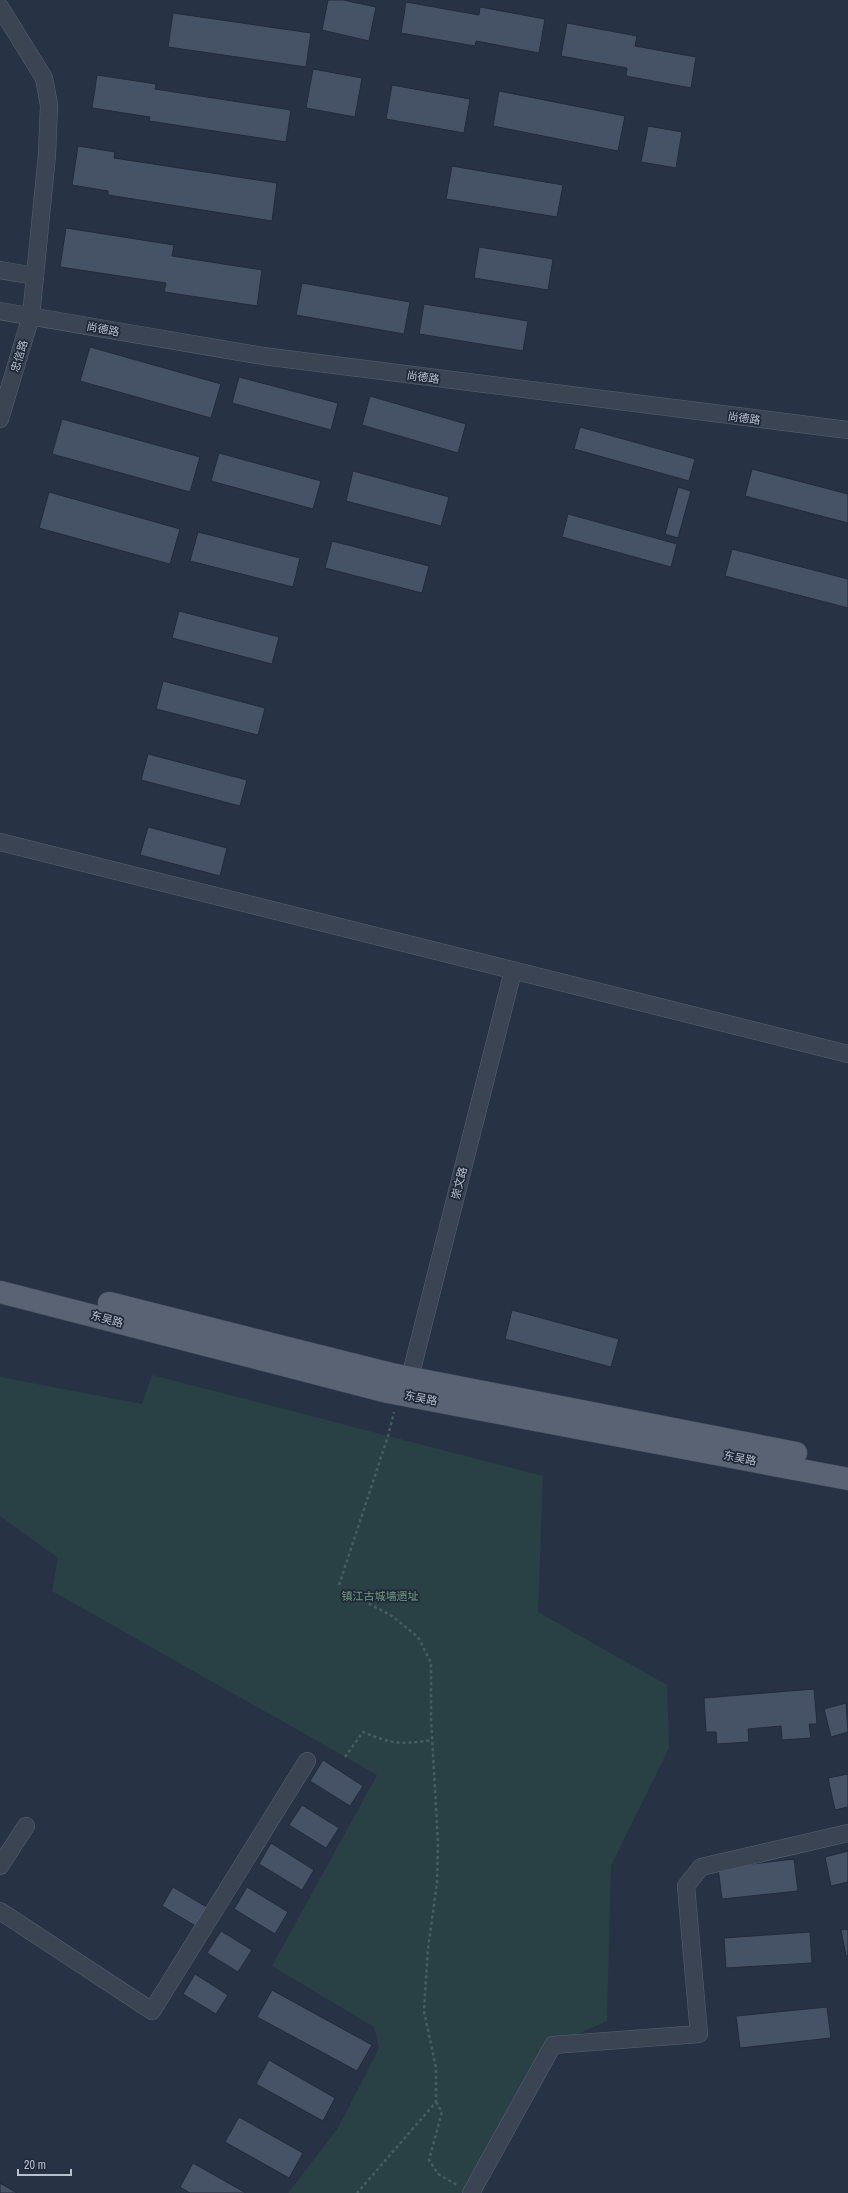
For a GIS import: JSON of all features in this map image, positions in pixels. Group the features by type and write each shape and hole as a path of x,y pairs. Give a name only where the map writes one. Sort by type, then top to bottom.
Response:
{"main road":[{"name":"东吴路","path":"0,1277 408,1387 848,1464"},
{"name":"东吴路","path":"0,1292 408,1387 848,1479"}],"street":[{"name":"忠信路","path":"0,7 44,78 49,105 47,155 31,316 0,419"},
{"path":"0,270 35,276"},
{"name":"尚德路","path":"0,311 263,356 848,430"},
{"path":"0,842 848,1054"},
{"name":"崇文路","path":"408,1387 513,971"},
{"path":"0,1911 152,2011 307,1761"},
{"path":"0,1866 26,1826"},
{"path":"465,2189 553,2045 699,2034 686,1886 701,1866 848,1833"}],"path":[{"path":"339,1585 388,1436"},
{"path":"353,1595 392,1616 418,1637 431,1663 432,1740 438,1843 437,1883 428,1948 424,2011 436,2068 436,2102 442,2112 429,2160 438,2174 465,2189"},
{"path":"345,1757 363,1732 386,1742 407,1744 432,1740"},
{"path":"357,2193 436,2102"}],"green space":[{"name":"镇江古城墙遗址","path":"152,1375 543,1476 538,1612 667,1685 669,1748 611,1866 607,2021 553,2045 471,2193 288,2193 338,2128 379,2048 374,2027 272,1966 377,1775 52,1591 58,1558 0,1516 0,1377 142,1404"}],"building":[{"path":"328,0 343,0 376,7 369,41 322,30"},
{"path":"406,2 479,15 480,7 545,19 539,53 476,41 475,46 401,33"},
{"path":"173,13 311,33 306,67 168,47"},
{"path":"567,23 637,36 635,46 696,57 691,88 626,76 627,68 561,56"},
{"path":"313,69 362,78 355,117 306,108"},
{"path":"97,75 156,84 155,89 291,110 286,142 149,121 150,117 92,108"},
{"path":"392,85 470,99 464,133 386,119"},
{"path":"499,91 625,116 618,151 493,126"},
{"path":"648,126 682,132 676,168 641,162"},
{"path":"78,146 115,152 114,158 277,183 272,221 108,195 108,191 72,185"},
{"path":"452,166 563,185 557,217 446,199"},
{"path":"66,228 174,245 172,256 262,270 257,306 164,292 166,283 60,267"},
{"path":"479,247 553,259 548,290 474,278"},
{"path":"302,283 410,302 404,334 296,315"},
{"path":"424,304 528,321 523,351 419,334"},
{"path":"90,347 221,384 211,418 80,381"},
{"path":"239,377 338,403 331,430 232,403"},
{"path":"370,396 466,424 458,453 362,425"},
{"path":"62,419 200,457 190,492 52,454"},
{"path":"580,427 695,459 689,481 574,449"},
{"path":"219,453 321,481 313,509 211,481"},
{"path":"752,469 848,494 848,523 745,496"},
{"path":"353,471 449,497 441,526 346,501"},
{"path":"678,487 691,491 678,538 665,534"},
{"path":"49,492 180,529 170,564 39,528"},
{"path":"568,514 677,544 671,567 562,537"},
{"path":"198,532 300,558 293,587 190,561"},
{"path":"332,541 429,566 422,593 325,568"},
{"path":"732,549 848,579 848,608 725,576"},
{"path":"179,611 279,637 272,664 172,638"},
{"path":"163,681 265,708 258,735 156,709"},
{"path":"148,754 247,780 240,806 141,780"},
{"path":"148,827 227,848 220,876 140,855"},
{"path":"512,1310 619,1339 611,1367 505,1339"},
{"path":"814,1689 817,1724 809,1724 811,1738 782,1740 781,1726 748,1729 749,1742 717,1744 716,1732 706,1732 704,1698"},
{"path":"846,1703 848,1732 831,1737 824,1709"},
{"path":"323,1760 363,1786 350,1806 310,1781"},
{"path":"848,1774 848,1807 835,1810 828,1778"},
{"path":"302,1805 339,1828 326,1848 289,1825"},
{"path":"271,1843 314,1870 302,1890 259,1864"},
{"path":"848,1851 848,1882 831,1886 825,1857"},
{"path":"794,1859 798,1891 722,1899 718,1868"},
{"path":"173,1887 210,1909 199,1928 162,1906"},
{"path":"247,1887 288,1912 275,1934 234,1909"},
{"path":"848,1929 848,1956 846,1956 841,1930"},
{"path":"221,1931 252,1950 238,1972 207,1953"},
{"path":"810,1932 812,1963 726,1968 724,1938"},
{"path":"195,1974 228,1995 216,2014 183,1994"},
{"path":"272,1990 372,2045 357,2071 257,2017"},
{"path":"827,2007 831,2038 740,2048 736,2016"},
{"path":"269,2060 335,2098 323,2121 256,2084"},
{"path":"239,2117 303,2153 289,2178 225,2142"},
{"path":"193,2163 246,2193 190,2193 180,2187"},
{"path":"0,2183 17,2193 0,2193"}]}
